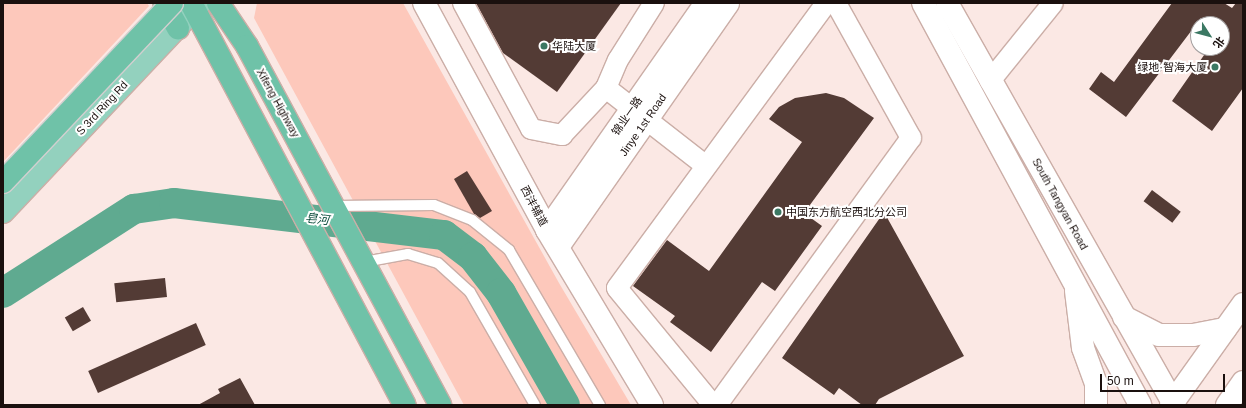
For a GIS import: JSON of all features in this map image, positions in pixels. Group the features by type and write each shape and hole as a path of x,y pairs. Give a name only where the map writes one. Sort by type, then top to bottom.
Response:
{"highway":[{"path":"164,3 178,28"},
{"name":"S 3rd Ring Rd","path":"3,182 172,3"},
{"name":"Xifeng Highway","path":"218,3 247,46 364,262"},
{"path":"195,6 284,180 406,405"},
{"path":"364,262 440,405"},
{"path":"344,290 393,405"}],"main road":[{"name":"西沣辅道","path":"424,3 552,239 652,405"},
{"name":"锦业一路","path":"639,114 706,3"},
{"name":"Jinye 1st Road","path":"552,239 639,114 728,3"},
{"path":"923,3 1075,280 1140,405"},
{"name":"South Tangyan Road","path":"947,3 1172,404"},
{"name":"S 3rd Ring Rd","path":"3,212 178,28 195,6"},
{"path":"1075,280 1083,348 1096,383 1096,405"},
{"path":"1172,404 1243,304"},
{"path":"1124,317 1159,335 1193,335 1225,328"},
{"path":"1227,405 1243,382"}],"street":[{"path":"463,3 531,129 562,135 606,88 618,60 654,3"},
{"path":"713,405 617,288 705,165 826,3"},
{"path":"717,405 911,138 836,3"},
{"path":"990,81 1044,7"},
{"path":"606,88 705,165"}],"lane":[{"path":"334,206 434,205 472,220 509,250 600,405"},
{"path":"364,262 408,254 438,263 470,292 535,405"}],"shaded area":[{"path":"3,3 147,3 149,6 3,162"},
{"path":"257,3 403,3 559,283 631,405 464,405 254,18"}],"building":[{"name":"华陆大厦","path":"476,3 621,3 557,92 503,53"},
{"name":"绿地·智海大厦","path":"1172,3 1224,3 1232,8 1236,3 1243,3 1243,88 1212,131 1172,101 1203,56 1230,56 1230,16 1190,16 1190,33 1126,117 1089,89 1101,72 1114,82"},
{"name":"中国东方航空西北分公司","path":"826,93 844,98 874,118 804,213 822,226 775,291 762,282 711,352 670,322 675,316 633,286 667,240 709,271 802,142 769,119 779,107 795,98"},
{"path":"467,171 492,211 480,218 474,214 454,179"},
{"path":"1152,190 1181,212 1172,223 1144,201"},
{"path":"884,212 964,356 879,399 875,405 862,405 839,388 834,395 782,358"},
{"path":"165,278 167,297 116,302 114,283"},
{"path":"83,307 91,321 73,331 65,318"},
{"path":"196,323 206,345 98,393 88,371"},
{"path":"240,378 255,405 198,405 220,393 218,389"}],"waterway":[{"name":"皂河","path":"3,293 134,209 174,203 444,235 473,257 501,293 565,405"}],"place":[{"name":"华陆大厦","path":"544,46"},
{"name":"绿地·智海大厦","path":"1215,67"},
{"name":"中国东方航空西北分公司","path":"778,212"}]}
